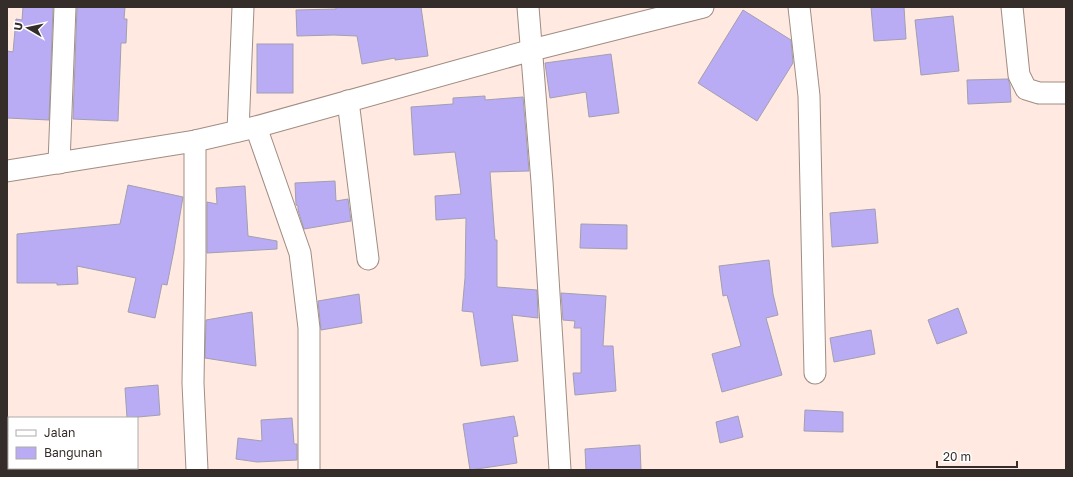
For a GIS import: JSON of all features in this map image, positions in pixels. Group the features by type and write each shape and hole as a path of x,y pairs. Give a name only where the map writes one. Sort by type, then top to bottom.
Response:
{"street":[{"path":"59,163 65,7"},
{"path":"243,7 247,129 300,253 309,328 309,470"},
{"path":"528,7 542,182 560,470"},
{"path":"7,171 195,141 247,129 532,50 704,7"},
{"path":"799,7 809,96 815,373"},
{"path":"1012,7 1019,75 1026,89 1039,93 1066,93"},
{"path":"348,101 368,259"},
{"path":"195,141 193,382 196,470"}],"building":[{"path":"23,7 53,7 49,120 7,118 7,51 13,52 16,19 22,20"},
{"path":"77,7 125,7 124,19 127,19 126,43 121,43 118,121 73,119"},
{"path":"336,7 421,7 428,56 395,60 395,58 362,64 357,36 297,36 296,10 336,9"},
{"path":"871,7 904,7 906,39 874,41"},
{"path":"743,10 791,40 793,63 757,121 698,83"},
{"path":"953,16 959,71 921,75 915,20"},
{"path":"257,44 293,44 293,93 257,93"},
{"path":"611,54 619,113 589,117 586,92 550,98 545,63"},
{"path":"1008,79 1010,85 1011,102 968,104 967,80"},
{"path":"485,96 485,100 523,97 529,171 490,172 495,240 497,240 497,287 537,290 538,318 512,315 518,361 481,366 473,312 462,311 465,278 466,218 436,220 435,196 461,194 455,152 414,155 411,107 453,104 453,98"},
{"path":"335,181 336,201 348,199 351,221 304,229 298,206 296,205 295,183"},
{"path":"128,185 183,197 167,285 162,284 155,318 128,312 136,278 77,266 78,284 57,285 57,283 17,283 17,234 120,224"},
{"path":"245,186 248,236 277,241 277,249 207,253 207,202 217,204 216,188"},
{"path":"875,209 878,243 832,247 830,213"},
{"path":"581,224 627,225 627,249 580,248"},
{"path":"769,260 773,294 778,315 766,318 782,375 722,392 712,354 741,346 727,295 723,296 719,266"},
{"path":"561,293 606,296 603,346 613,346 616,391 575,395 573,373 581,373 581,328 574,328 575,321 563,320"},
{"path":"359,294 362,323 321,330 318,301"},
{"path":"958,308 967,333 937,344 928,320"},
{"path":"252,312 256,366 205,358 206,320"},
{"path":"871,330 875,354 834,362 830,338"},
{"path":"158,385 160,415 127,417 125,388"},
{"path":"805,410 843,412 843,432 804,431"},
{"path":"514,416 518,436 513,437 517,463 470,470 463,424"},
{"path":"738,416 743,437 720,443 716,422"},
{"path":"292,418 294,444 297,444 297,460 257,462 236,459 238,438 262,441 261,420"},
{"path":"640,445 641,470 586,470 585,449"}]}
